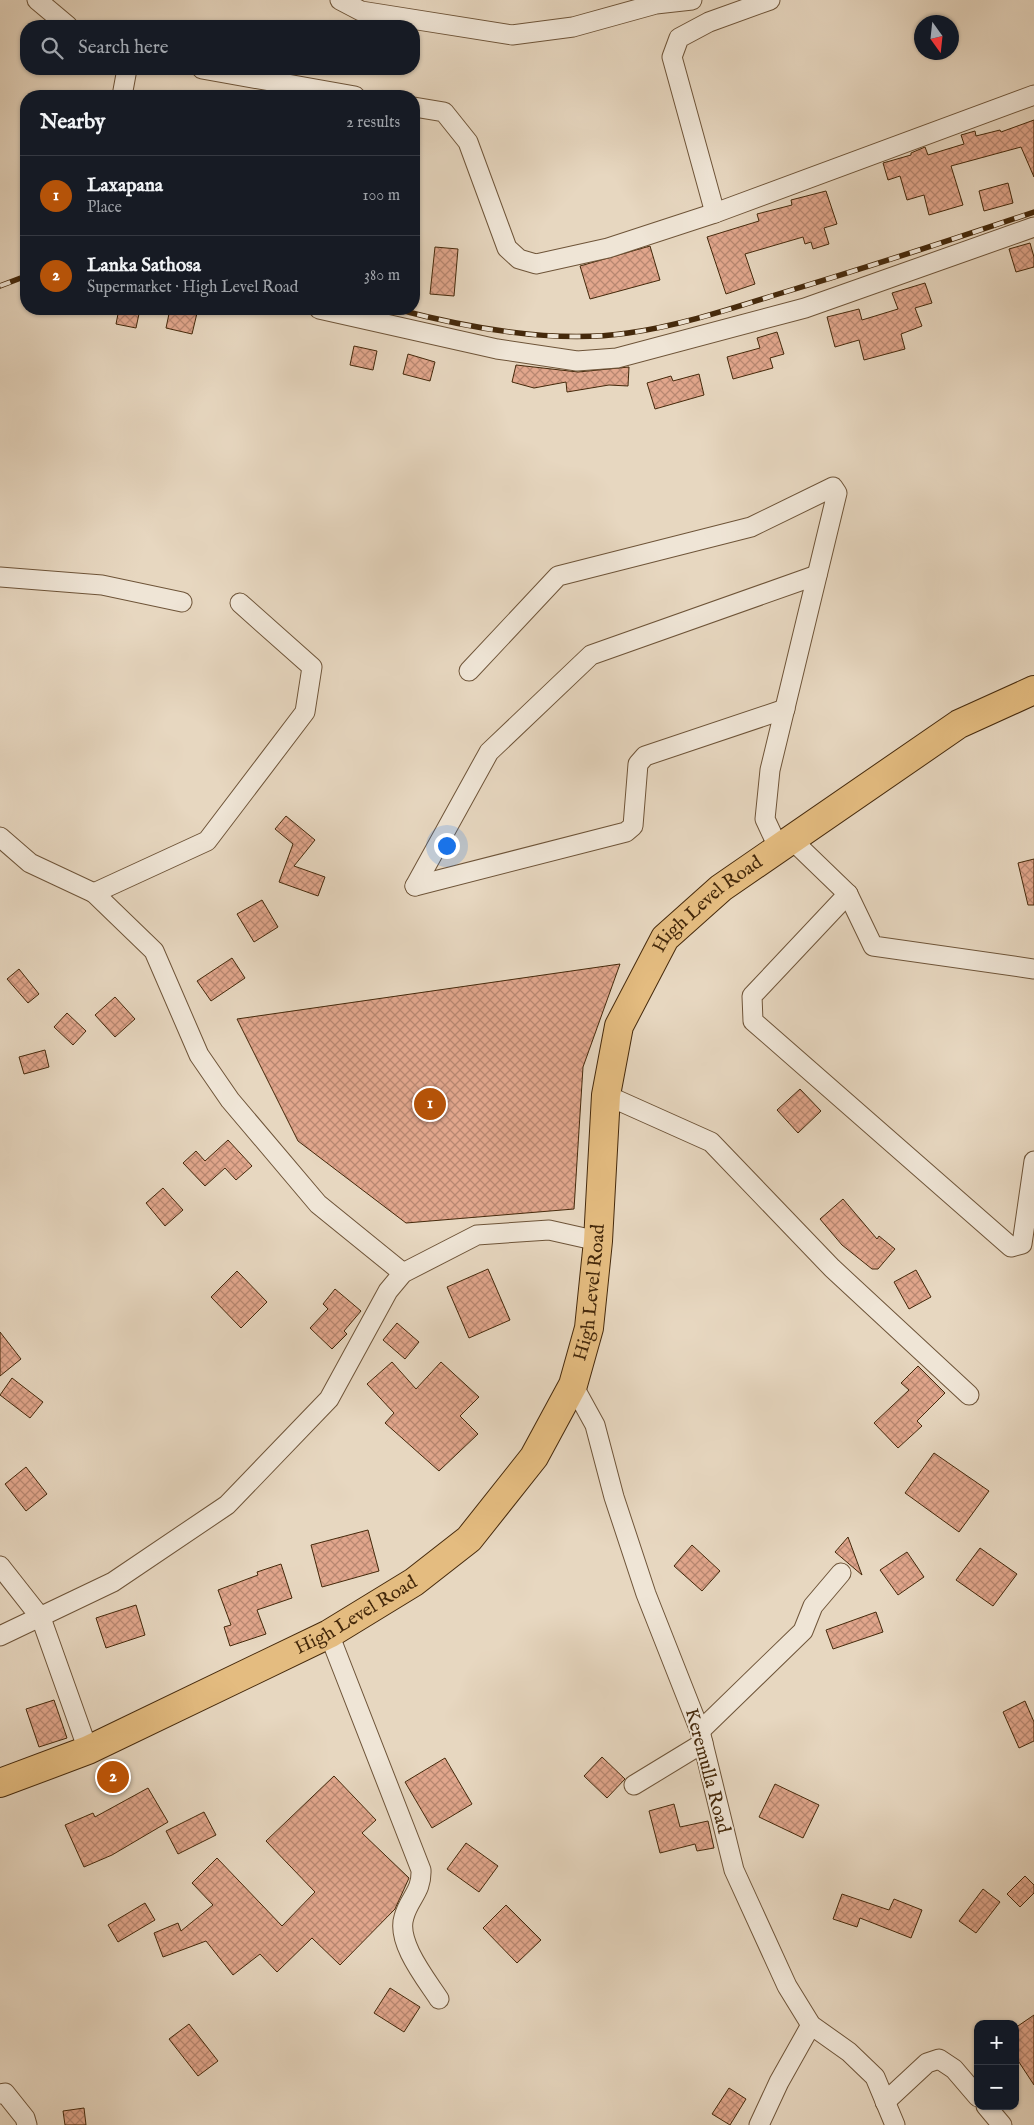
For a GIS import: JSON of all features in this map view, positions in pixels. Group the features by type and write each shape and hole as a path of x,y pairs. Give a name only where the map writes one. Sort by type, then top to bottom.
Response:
{"highway":[{"name":"High Level Road","path":"0,1783 88,1750 329,1634 414,1582 469,1539 534,1457 573,1385 590,1328 598,1241 606,1095 619,1026 666,938 722,888 958,724 1034,690"}],"street":[{"path":"37,0 61,20"},
{"path":"340,0 361,11 415,20"},
{"path":"420,21 512,36 573,27 656,4 692,0"},
{"path":"715,213 672,57 679,38 709,22 770,0"},
{"path":"123,90 126,75"},
{"path":"236,75 321,90"},
{"path":"420,108 444,112 468,142 507,248 519,259 536,264 608,248 715,213 1034,96"},
{"path":"346,315 496,349 577,361 617,358 805,308 1034,227"},
{"path":"470,671 558,576 751,527 833,487 837,493 770,770 765,819 785,843 848,894 873,946 1034,969"},
{"path":"785,709 645,756 638,764 633,826 626,832 415,886 489,752 591,655 817,575"},
{"path":"0,577 102,584 182,602"},
{"path":"94,893 207,840 305,712 312,667 240,603"},
{"path":"0,838 30,863 94,893 154,951 199,1055 230,1100 318,1204 403,1273"},
{"path":"848,894 752,996 753,1021 1011,1247 1022,1244 1034,1162"},
{"path":"606,1095 711,1142 832,1268 969,1395"},
{"path":"0,1636 113,1582 227,1505 329,1399 388,1291 403,1273 477,1235 549,1230 598,1241"},
{"name":"Keremulla Road","path":"573,1385 595,1424 614,1497 646,1594 701,1737 734,1870 786,1986 811,2025 849,2052 875,2077 895,2125"},
{"path":"0,1566 41,1618 88,1750"},
{"path":"634,1785 701,1737 803,1631 813,1606 841,1573"},
{"path":"329,1634 421,1870 420,1887 404,1918 403,1931 413,1960 439,1999"},
{"path":"759,2125 779,2082 811,2025"},
{"path":"885,2102 927,2063 939,2059 954,2069 974,2092"},
{"path":"0,2094 5,2093 25,2118 27,2125"},
{"path":"989,2110 1002,2125"}],"building":[{"path":"1034,120 1034,177 1021,147 951,166 963,205 929,215 924,195 907,200 900,176 888,180 883,163 911,155 911,153 925,147 928,155 964,144 961,135 975,131 976,136 1000,130 1001,132"},
{"path":"1008,183 1013,203 984,211 979,191"},
{"path":"826,191 837,224 824,228 829,244 813,249 811,242 805,244 803,237 745,254 755,284 726,294 707,237 759,221 757,214 792,205 791,200"},
{"path":"1030,243 1034,257 1034,267 1016,272 1009,249"},
{"path":"650,246 660,280 590,299 580,266"},
{"path":"435,247 458,249 454,296 430,294"},
{"path":"925,283 932,303 915,308 922,326 901,334 905,349 864,360 859,340 835,347 827,317 859,309 862,320 898,309 892,293"},
{"path":"118,315 139,315 136,328 116,324"},
{"path":"169,315 197,315 192,334 166,328"},
{"path":"777,332 784,354 770,358 773,368 733,379 727,357 760,348 757,338"},
{"path":"354,346 377,351 373,370 350,365"},
{"path":"408,354 435,362 430,381 403,374"},
{"path":"516,365 578,372 629,367 628,386 609,385 567,392 566,382 534,388 512,382"},
{"path":"699,374 704,395 655,409 647,383 671,376 673,381"},
{"path":"286,816 315,840 294,866 325,877 318,896 279,882 293,844 275,829"},
{"path":"1034,859 1034,905 1028,905 1018,863"},
{"path":"262,900 278,927 254,942 237,914"},
{"path":"232,958 245,978 211,1001 197,981"},
{"path":"620,964 583,1067 574,1209 406,1223 298,1141 237,1019"},
{"path":"19,969 39,994 28,1003 7,979"},
{"path":"115,997 135,1019 115,1037 95,1015"},
{"path":"67,1013 86,1031 73,1045 54,1027"},
{"path":"45,1050 49,1067 24,1074 19,1057"},
{"path":"800,1089 821,1111 798,1133 777,1110"},
{"path":"228,1140 252,1166 236,1180 225,1168 205,1186 183,1163 196,1151 205,1161"},
{"path":"163,1188 183,1210 165,1226 146,1203"},
{"path":"843,1199 877,1239 879,1236 895,1249 878,1269 872,1269 842,1245 820,1219"},
{"path":"488,1269 510,1320 469,1338 447,1287"},
{"path":"916,1270 931,1297 909,1309 894,1282"},
{"path":"237,1271 267,1302 241,1328 211,1297"},
{"path":"335,1289 361,1311 344,1331 347,1334 332,1349 310,1328 328,1309 323,1304"},
{"path":"397,1323 419,1342 405,1359 383,1340"},
{"path":"0,1332 21,1359 0,1376"},
{"path":"392,1362 416,1389 441,1362 479,1397 460,1416 478,1434 439,1471 385,1423 394,1413 367,1384"},
{"path":"918,1366 945,1393 917,1421 922,1426 898,1448 874,1423 909,1390 901,1383"},
{"path":"12,1378 43,1402 30,1418 0,1395"},
{"path":"934,1453 989,1491 959,1532 905,1493"},
{"path":"26,1467 47,1494 26,1511 5,1484"},
{"path":"368,1530 379,1571 322,1587 311,1545"},
{"path":"848,1537 862,1575 835,1552"},
{"path":"692,1545 720,1571 702,1591 674,1566"},
{"path":"980,1548 1017,1574 993,1606 956,1580"},
{"path":"907,1552 924,1577 898,1595 880,1570"},
{"path":"281,1564 292,1598 257,1610 266,1634 230,1646 224,1627 231,1625 218,1590 258,1575 257,1572"},
{"path":"136,1605 145,1635 106,1648 96,1618"},
{"path":"876,1612 883,1632 833,1649 826,1630"},
{"path":"54,1700 67,1738 39,1747 26,1709"},
{"path":"1025,1701 1034,1722 1034,1741 1019,1748 1003,1712"},
{"path":"602,1757 625,1779 607,1798 584,1776"},
{"path":"445,1758 472,1804 432,1828 405,1782"},
{"path":"334,1776 376,1820 362,1833 409,1878 395,1909 340,1965 312,1938 277,1972 260,1954 233,1975 206,1941 163,1957 154,1933 178,1923 181,1931 213,1905 192,1883 217,1858 282,1926 315,1892 266,1841"},
{"path":"775,1784 819,1805 803,1838 759,1817"},
{"path":"148,1788 168,1822 112,1855 84,1867 65,1825 93,1813 95,1817"},
{"path":"674,1804 680,1827 708,1821 714,1848 697,1851 695,1844 660,1853 649,1811"},
{"path":"204,1812 216,1835 178,1854 166,1831"},
{"path":"466,1843 498,1866 479,1892 447,1869"},
{"path":"1025,1876 1034,1885 1034,1893 1020,1907 1007,1894"},
{"path":"983,1889 1000,1902 976,1933 959,1921"},
{"path":"842,1894 889,1910 894,1899 922,1910 911,1938 860,1918 857,1927 833,1919"},
{"path":"145,1903 155,1920 118,1942 108,1925"},
{"path":"506,1905 541,1940 517,1963 483,1928"},
{"path":"390,1988 420,2007 404,2032 374,2013"},
{"path":"1034,2015 1034,2085 1019,2062 1019,2025"},
{"path":"189,2024 218,2061 198,2076 169,2039"},
{"path":"729,2088 746,2099 730,2125 712,2114"},
{"path":"84,2108 86,2125 65,2125 63,2111"}],"railway":[{"path":"420,315 482,328 541,335 571,337 628,333 684,322 721,312 1034,212"},
{"path":"0,286 20,278"}],"place":[{"name":"Laxapana","path":"430,1104"},
{"name":"Lanka Sathosa","path":"113,1777"}]}
